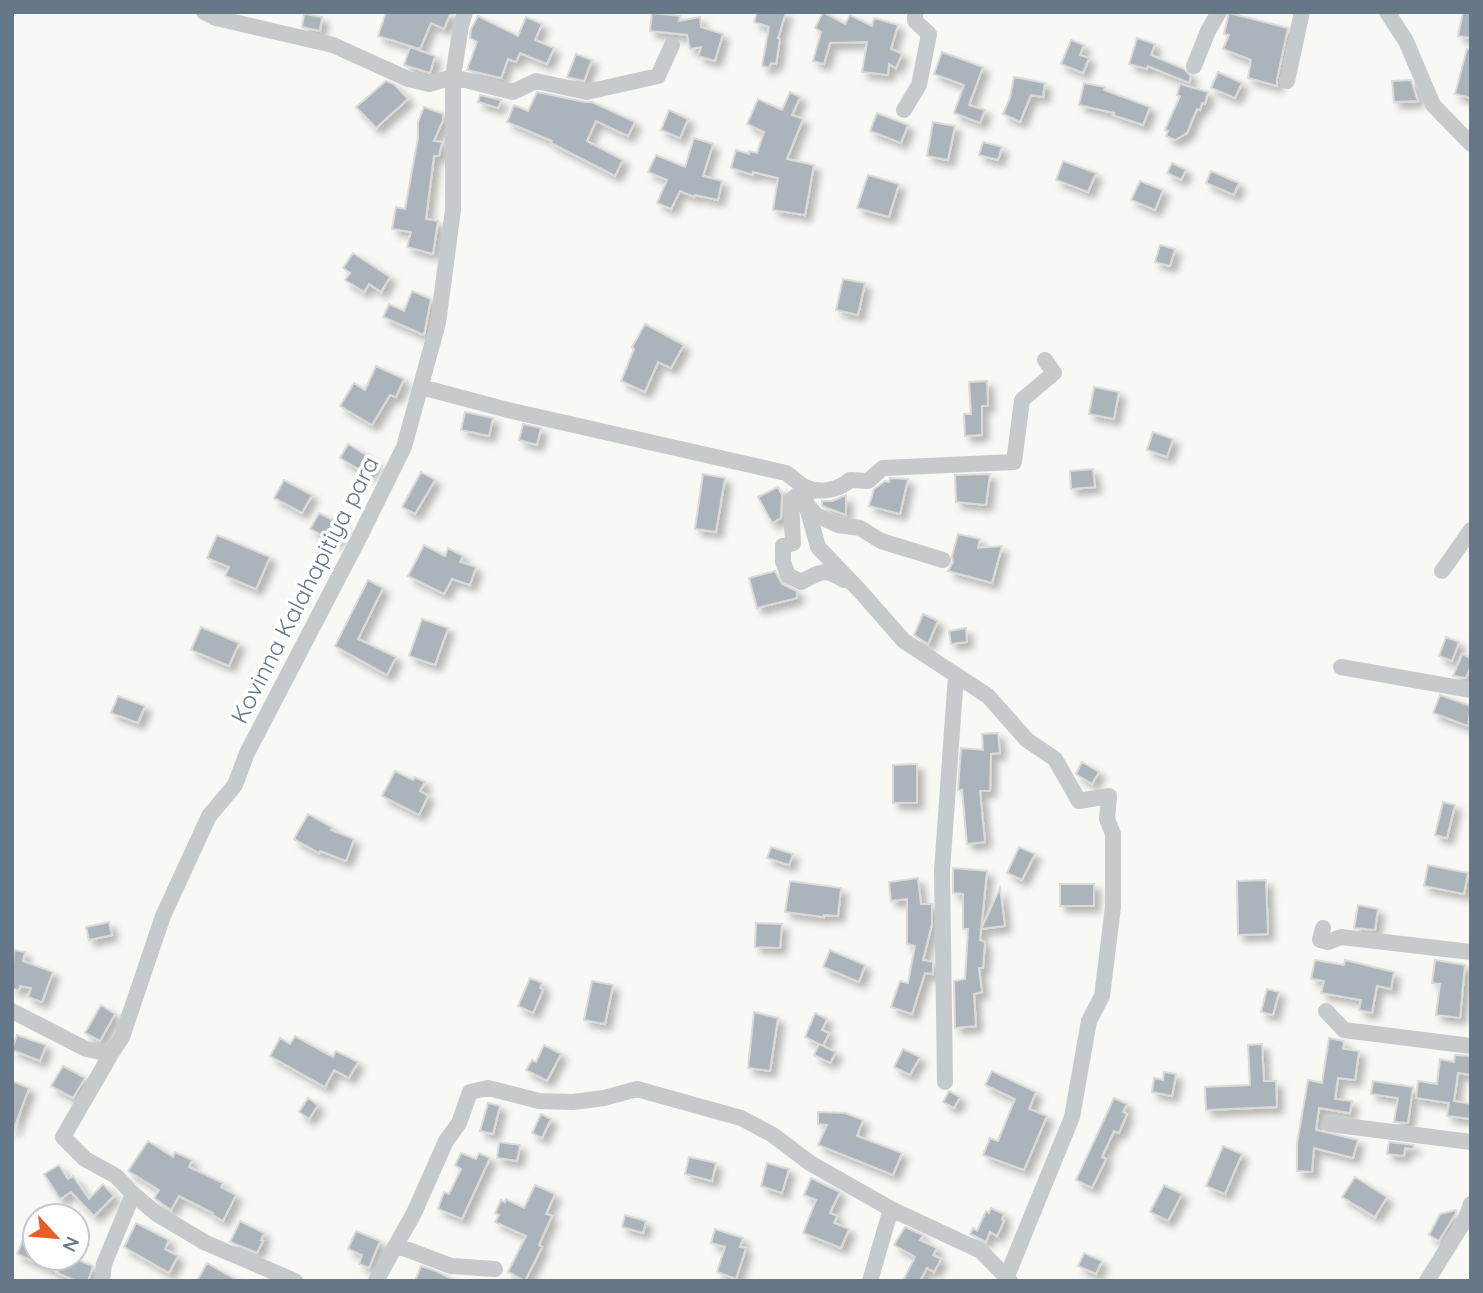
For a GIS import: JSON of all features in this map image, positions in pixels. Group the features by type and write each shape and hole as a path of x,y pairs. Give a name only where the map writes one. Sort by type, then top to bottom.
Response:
{"street":[{"name":"Kovinna Kalahapitiya para","path":"133,1194 116,1176 85,1159 63,1137 122,1037 163,916 209,816 235,785 247,753 404,447 439,323 453,210 453,77 465,12"},
{"path":"904,110 919,85 929,34 915,21 915,12"},
{"path":"1195,66 1208,31 1219,12"},
{"path":"1287,81 1302,12"},
{"path":"1387,12 1406,41 1433,105 1471,144"},
{"path":"213,14 333,45 408,79 429,84 453,77 513,92 536,80 587,92 658,76 672,45"},
{"path":"860,591 832,572 824,571 801,582 788,575 783,562 783,547 793,543 791,500 842,488 850,480 868,481 883,468 1014,462 1022,400 1054,373 1045,360"},
{"path":"421,387 521,413 786,473 806,496 816,515 838,525 860,528 881,541 943,560"},
{"path":"376,1281 398,1245 441,1151 459,1123 470,1092 488,1088 539,1101 573,1102 604,1098 637,1089 741,1118 773,1135 810,1163 891,1209 981,1251 1007,1279 1072,1117 1089,1021 1102,996 1112,907 1113,834 1107,819 1109,796 1079,801 1055,759 1027,740 988,696 904,641 818,547 806,496"},
{"path":"1443,571 1471,530"},
{"path":"1341,667 1471,690"},
{"path":"945,1082 943,871 956,675"},
{"path":"1323,928 1320,940 1328,942 1341,937 1471,952"},
{"path":"12,1011 86,1049 111,1054"},
{"path":"1326,1011 1344,1030 1471,1046"},
{"path":"1330,1124 1471,1142"},
{"path":"102,1281 104,1264 133,1194 157,1214 206,1243 295,1281"},
{"path":"1427,1281 1466,1218 1471,1204"},
{"path":"870,1281 891,1209"},
{"path":"398,1245 451,1266 495,1269"}],"building":[{"path":"386,12 451,12 444,29 431,23 420,49 378,36"},
{"path":"757,12 786,12 778,38 776,64 771,63 769,68 762,66 769,27 754,22"},
{"path":"823,12 845,24 850,15 872,26 874,18 898,25 891,49 902,54 896,68 889,64 888,75 862,72 867,42 830,43 824,64 813,61 821,32 815,28"},
{"path":"1463,12 1471,12 1471,38 1458,36"},
{"path":"652,13 680,16 679,21 700,17 701,27 723,34 715,61 698,56 701,47 690,49 687,35 650,31"},
{"path":"1229,13 1288,28 1277,86 1248,78 1251,60 1223,49 1229,35 1224,34"},
{"path":"304,14 322,17 320,31 302,27"},
{"path":"478,16 518,36 526,17 542,24 535,40 554,48 547,64 520,53 516,62 508,59 501,78 467,70 477,42 470,38 471,29"},
{"path":"1137,38 1155,44 1151,55 1184,69 1191,76 1189,83 1148,66 1147,69 1129,64"},
{"path":"1071,40 1084,45 1080,55 1089,58 1083,73 1061,64"},
{"path":"410,47 435,56 430,73 404,65"},
{"path":"1467,49 1471,49 1471,98 1455,94"},
{"path":"942,52 983,67 969,105 985,110 980,123 954,113 964,85 934,74"},
{"path":"576,54 592,60 584,81 567,77"},
{"path":"1218,72 1242,83 1235,98 1211,88"},
{"path":"1014,77 1045,83 1043,97 1031,95 1020,122 1003,114 1010,98"},
{"path":"1411,80 1418,101 1394,102 1392,81"},
{"path":"386,81 394,84 408,99 376,128 356,107"},
{"path":"1084,83 1105,87 1104,90 1150,107 1143,125 1113,115 1114,113 1079,105"},
{"path":"1180,84 1208,92 1205,104 1202,103 1200,110 1197,109 1187,133 1175,140 1166,136 1168,131 1165,130 1180,96 1177,95"},
{"path":"537,92 592,102 635,122 628,136 596,121 587,141 623,160 615,176 551,143 552,141 507,122 514,105 528,111"},
{"path":"790,92 800,97 792,115 803,119 787,159 814,165 805,215 773,210 778,178 753,172 753,175 731,168 736,150 749,154 749,151 757,153 764,132 747,124 758,99 782,110"},
{"path":"480,95 501,100 498,108 478,102"},
{"path":"424,107 443,114 434,141 442,142 439,156 434,156 426,219 438,221 433,254 407,247 411,232 392,229 396,207 405,209 418,138 418,122"},
{"path":"669,110 688,119 680,138 661,130"},
{"path":"877,113 908,125 901,143 870,131"},
{"path":"933,122 955,126 948,160 927,156"},
{"path":"694,138 713,144 703,176 722,181 718,200 695,195 694,197 680,191 671,209 657,203 667,180 648,172 656,155 685,167"},
{"path":"983,142 1002,147 998,160 979,155"},
{"path":"1063,161 1096,173 1088,192 1056,180"},
{"path":"1172,163 1186,170 1181,180 1167,173"},
{"path":"1211,171 1239,183 1234,195 1206,183"},
{"path":"868,175 899,184 889,217 857,208"},
{"path":"1140,181 1163,190 1155,210 1131,200"},
{"path":"1160,245 1175,249 1170,266 1155,262"},
{"path":"353,253 390,277 381,292 369,284 364,292 345,280 350,273 343,268"},
{"path":"843,279 865,283 858,315 836,310"},
{"path":"412,291 431,299 424,335 383,317 389,304 404,311"},
{"path":"645,324 684,345 671,368 658,362 645,392 621,381 634,349 632,347"},
{"path":"376,366 404,379 396,397 390,395 372,425 340,406 354,383 365,390"},
{"path":"987,381 988,406 982,406 982,435 965,436 964,414 971,414 969,382"},
{"path":"1094,387 1119,392 1114,419 1089,414"},
{"path":"465,412 493,418 489,436 461,430"},
{"path":"523,424 541,428 537,445 519,440"},
{"path":"1153,432 1173,439 1167,457 1147,450"},
{"path":"348,444 376,461 368,475 340,458"},
{"path":"1093,469 1095,487 1071,489 1070,471"},
{"path":"421,472 435,480 415,514 402,507"},
{"path":"703,474 725,478 716,532 695,529"},
{"path":"990,474 986,505 956,502 955,475"},
{"path":"890,478 908,479 900,514 869,506 874,489 885,481 889,482"},
{"path":"284,480 312,495 302,513 274,498"},
{"path":"778,487 782,495 781,518 772,523 758,497"},
{"path":"846,495 846,515 822,506 822,501 832,501"},
{"path":"319,513 344,526 335,542 310,529"},
{"path":"958,534 980,539 978,548 1002,546 992,583 948,571 953,562"},
{"path":"217,535 270,557 256,589 225,576 229,567 207,558"},
{"path":"424,545 445,556 448,548 463,556 460,562 476,567 470,585 452,579 444,594 408,576"},
{"path":"775,571 782,584 797,591 797,598 757,608 749,578"},
{"path":"368,580 383,588 358,639 396,657 387,675 335,646"},
{"path":"923,614 938,621 928,644 914,635"},
{"path":"422,619 448,628 435,665 409,656"},
{"path":"201,627 239,643 229,666 191,650"},
{"path":"966,628 967,642 951,644 949,631"},
{"path":"1446,637 1459,642 1452,661 1439,656"},
{"path":"1462,654 1471,658 1466,678 1453,676"},
{"path":"1440,695 1471,706 1468,726 1433,713"},
{"path":"118,696 145,706 138,723 111,713"},
{"path":"998,733 1000,753 991,754 990,791 980,791 985,842 967,844 962,790 958,790 961,748 983,750 982,734"},
{"path":"1082,762 1099,772 1092,784 1076,774"},
{"path":"917,764 917,803 893,803 893,765"},
{"path":"395,771 413,780 415,777 425,782 420,791 428,796 419,815 382,796"},
{"path":"1443,802 1455,805 1447,838 1435,835"},
{"path":"308,814 333,828 331,830 354,839 346,861 320,851 319,853 294,839"},
{"path":"771,847 793,854 789,865 767,858"},
{"path":"1019,847 1035,854 1022,880 1007,873"},
{"path":"1428,865 1468,873 1464,894 1424,886"},
{"path":"953,868 987,871 980,940 985,942 983,968 979,968 982,992 974,994 976,1026 955,1028 954,981 965,979 968,929 963,929 963,894 953,893"},
{"path":"918,878 921,904 932,904 932,924 923,960 933,962 933,974 925,973 912,1014 891,1007 900,981 908,983 915,946 907,944 907,899 891,901 889,882"},
{"path":"1266,880 1268,934 1238,935 1237,881"},
{"path":"790,881 841,888 838,916 785,912"},
{"path":"1060,884 1094,884 1094,906 1060,906"},
{"path":"1000,888 1005,926 981,929"},
{"path":"1358,905 1378,909 1375,930 1354,928"},
{"path":"109,922 112,935 89,940 86,927"},
{"path":"756,923 782,924 780,948 755,947"},
{"path":"14,950 25,952 23,961 53,972 42,1002 28,997 31,988 20,986 19,990 12,989"},
{"path":"830,950 865,965 859,982 823,967"},
{"path":"1315,960 1344,965 1345,960 1394,972 1391,989 1377,986 1372,1013 1359,1010 1361,1000 1321,993 1324,981 1311,979"},
{"path":"1435,960 1465,965 1460,1018 1436,1015 1440,984 1432,983"},
{"path":"530,978 542,983 540,988 543,990 533,1013 518,1006"},
{"path":"592,981 613,985 605,1024 584,1020"},
{"path":"1267,989 1279,992 1273,1015 1261,1012"},
{"path":"101,1005 115,1014 100,1041 85,1033"},
{"path":"754,1012 778,1018 770,1071 748,1068"},
{"path":"815,1013 827,1019 822,1030 829,1033 823,1046 805,1037"},
{"path":"17,1035 46,1045 40,1061 12,1050"},
{"path":"295,1036 333,1057 336,1051 358,1062 349,1078 334,1070 325,1087 270,1056 280,1038 290,1044"},
{"path":"1329,1038 1344,1041 1343,1049 1359,1051 1355,1080 1338,1078 1335,1099 1352,1101 1350,1113 1319,1108 1316,1130 1358,1140 1353,1158 1314,1148 1312,1172 1297,1171 1297,1144 1308,1080 1322,1083"},
{"path":"819,1044 836,1052 830,1063 814,1055"},
{"path":"1262,1044 1264,1081 1276,1081 1277,1107 1206,1110 1205,1087 1250,1085 1248,1045"},
{"path":"544,1045 561,1054 547,1081 526,1070 532,1060 536,1062"},
{"path":"903,1049 920,1057 910,1075 894,1067"},
{"path":"1455,1055 1471,1056 1471,1075 1458,1073 1454,1101 1471,1104 1471,1119 1447,1116 1449,1103 1416,1098 1418,1081 1437,1084 1440,1059 1454,1062"},
{"path":"63,1066 85,1078 73,1098 51,1086"},
{"path":"992,1071 1036,1092 1029,1109 1047,1116 1024,1170 983,1155 990,1138 998,1141 1015,1099 985,1085"},
{"path":"1164,1072 1176,1074 1172,1096 1152,1092 1154,1078 1163,1080"},
{"path":"12,1081 29,1088 13,1131 12,1130"},
{"path":"1373,1081 1413,1087 1408,1123 1394,1122 1398,1098 1371,1094"},
{"path":"949,1091 960,1097 954,1108 943,1102"},
{"path":"308,1098 318,1105 309,1119 299,1112"},
{"path":"1114,1098 1127,1104 1123,1112 1127,1114 1119,1133 1114,1131 1102,1157 1106,1159 1092,1188 1076,1180"},
{"path":"488,1103 500,1106 493,1134 480,1131"},
{"path":"818,1112 845,1113 863,1120 857,1136 902,1153 893,1175 818,1145 827,1125 818,1124"},
{"path":"541,1114 551,1119 542,1138 532,1133"},
{"path":"148,1141 173,1157 175,1152 192,1160 189,1167 223,1183 221,1187 236,1195 223,1221 179,1196 171,1210 154,1198 159,1190 128,1171"},
{"path":"499,1142 520,1145 517,1161 497,1158"},
{"path":"1389,1142 1414,1145 1413,1149 1405,1148 1404,1156 1387,1154"},
{"path":"1223,1146 1242,1154 1225,1194 1206,1186"},
{"path":"461,1153 476,1159 479,1153 490,1158 462,1219 438,1209 444,1192 449,1194 461,1169 455,1165"},
{"path":"689,1157 716,1163 712,1181 685,1174"},
{"path":"767,1163 789,1169 782,1193 761,1186"},
{"path":"59,1165 68,1179 73,1176 89,1199 103,1184 114,1196 94,1216 91,1213 91,1202 81,1202 71,1192 60,1199 44,1174"},
{"path":"1355,1177 1387,1197 1375,1217 1342,1197"},
{"path":"811,1178 840,1192 830,1213 837,1216 834,1223 849,1229 841,1248 803,1233 816,1200 804,1195"},
{"path":"535,1185 555,1194 546,1214 552,1216 539,1245 542,1247 525,1281 508,1272 526,1236 495,1222 499,1215 495,1213 501,1200 505,1202 506,1199 524,1208"},
{"path":"1164,1185 1182,1194 1168,1221 1150,1212"},
{"path":"991,1208 1004,1214 1004,1221 997,1236 990,1232 986,1242 970,1234 973,1228 977,1231 986,1211 989,1213"},
{"path":"1456,1210 1439,1241 1429,1235 1440,1214"},
{"path":"625,1215 646,1221 643,1233 622,1227"},
{"path":"240,1221 264,1233 257,1253 230,1242"},
{"path":"136,1223 169,1240 165,1249 178,1256 169,1273 124,1247"},
{"path":"905,1227 923,1235 920,1240 937,1248 933,1255 941,1259 934,1272 927,1268 920,1281 903,1281 915,1257 894,1245"},
{"path":"715,1229 743,1238 740,1247 746,1248 736,1279 717,1272 725,1247 711,1243"},
{"path":"356,1231 380,1241 369,1268 359,1264 362,1255 348,1249"},
{"path":"1084,1253 1102,1261 1096,1274 1078,1266"},
{"path":"207,1263 238,1281 197,1281"},
{"path":"421,1266 436,1271 456,1281 415,1281"},
{"path":"91,1272 88,1281 77,1281 57,1273"}]}
